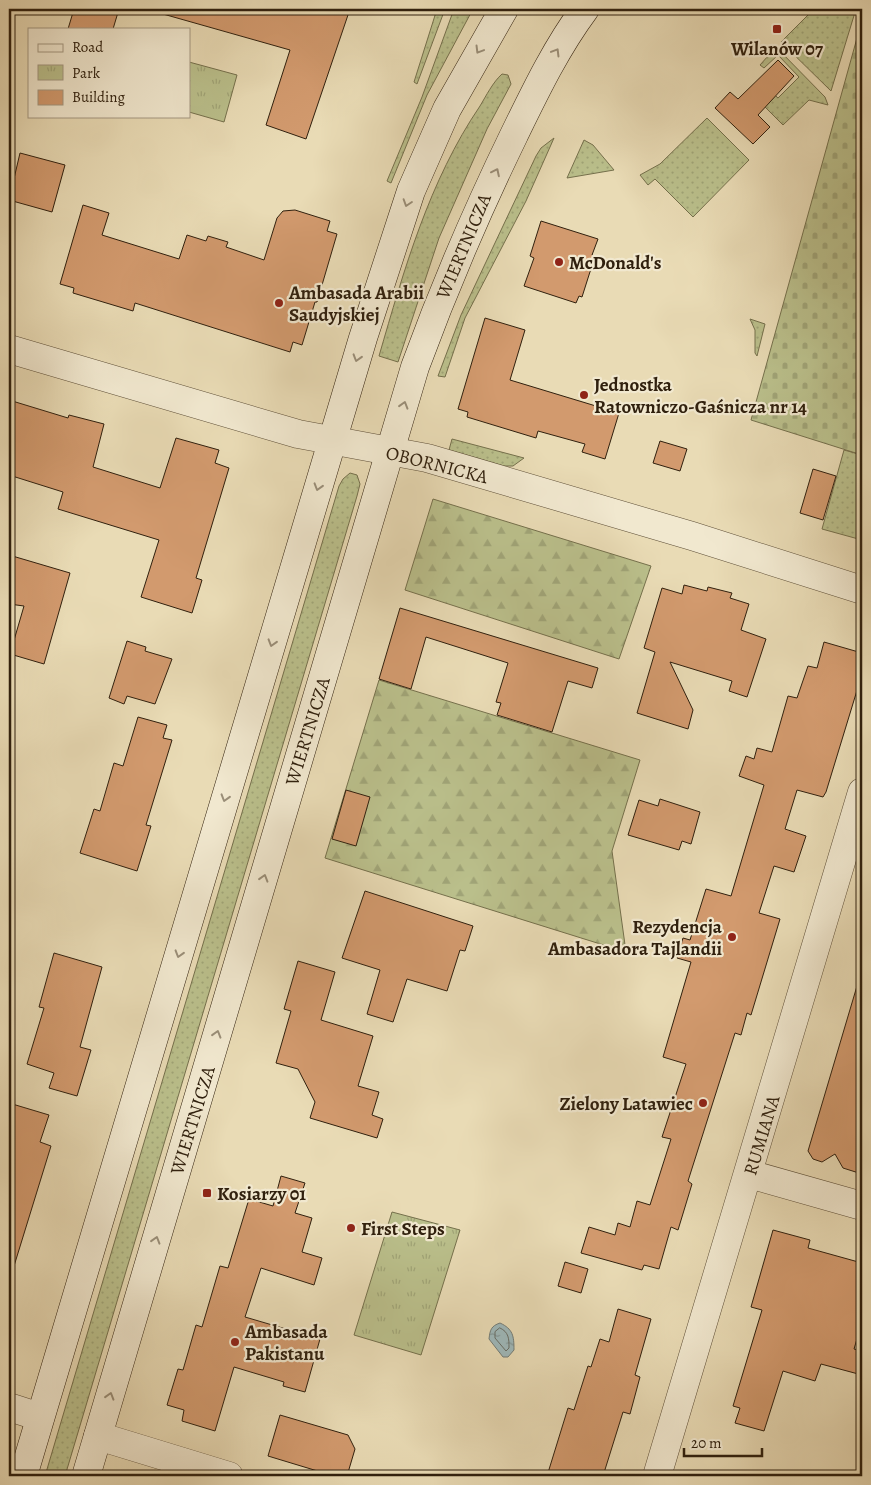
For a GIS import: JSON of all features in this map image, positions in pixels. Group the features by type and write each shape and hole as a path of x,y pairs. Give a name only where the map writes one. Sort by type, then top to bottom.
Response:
{"main road":[{"path":"23,1476 332,440 411,191 447,109 472,62 504,9"},
{"name":"WIERTNICZA","path":"86,1476 390,451 419,359 444,290 478,209 549,64 584,9"},
{"name":"OBORNICKA","path":"9,348 298,434 427,458 692,536 862,590"},
{"name":"RUMIANA","path":"657,1476 862,792"},
{"path":"749,1174 862,1206"},
{"path":"9,1407 40,1417"},
{"path":"98,1436 229,1476"}],"green space":[{"path":"437,9 445,9 417,84 414,82"},
{"path":"454,9 473,9 427,95 391,183 387,181 422,97"},
{"path":"814,9 856,9 831,91 781,42"},
{"path":"862,20 862,455 751,420"},
{"path":"776,47 825,97 828,105 809,100 783,125 759,101 770,90 778,98 799,77 778,55 764,68 760,65"},
{"path":"190,62 237,75 224,122 190,112"},
{"path":"502,74 508,75 511,84 487,129 439,238 398,362 379,356 408,259 432,195 462,135"},
{"path":"707,118 749,160 693,217 655,179 648,185 640,175 660,164"},
{"path":"554,138 526,201 465,318 445,377 438,376 461,315 536,156 541,148"},
{"path":"584,140 593,145 614,170 567,178"},
{"path":"750,319 765,324 757,356 755,353 755,330"},
{"path":"452,439 524,458 513,466 504,466 449,450"},
{"path":"844,450 862,455 862,540 822,529"},
{"path":"350,473 357,475 360,484 357,496 65,1476 45,1476 339,486"},
{"path":"433,499 651,566 619,659 405,590"},
{"path":"379,680 640,760 612,851 626,952 325,858"},
{"path":"392,1212 460,1230 421,1355 354,1335"}],"water":[{"path":"500,1323 510,1330 513,1337 514,1350 508,1357 503,1357 489,1339 492,1329"}],"building":[{"path":"74,9 119,9 113,28 68,28"},
{"path":"164,9 350,9 306,139 266,125 290,50 163,14"},
{"path":"778,60 794,76 758,115 770,127 753,144 715,108 730,92 738,99"},
{"path":"20,153 65,165 52,212 9,200"},
{"path":"83,205 109,213 102,235 179,259 187,235 206,241 208,236 228,242 226,247 264,260 277,218 283,211 295,210 330,221 327,231 337,234 302,345 293,342 290,352 135,303 133,311 73,293 74,288 60,284"},
{"path":"541,221 598,239 592,255 595,256 582,297 579,296 576,303 524,286 534,258 530,256"},
{"path":"485,318 525,330 510,380 619,413 605,459 582,452 585,444 538,431 536,438 467,417 468,412 458,409"},
{"path":"9,400 68,418 69,415 104,424 93,467 160,488 176,438 219,450 215,463 229,468 196,578 202,580 192,613 141,597 159,540 58,509 63,492 9,475"},
{"path":"660,441 687,449 680,471 653,463"},
{"path":"813,469 836,476 823,520 800,513"},
{"path":"9,555 70,573 44,664 10,654 24,606 9,604"},
{"path":"684,585 707,591 708,587 732,593 730,598 749,604 741,630 766,639 747,697 729,691 732,681 670,662 693,710 688,729 637,713 655,652 644,648 662,588 682,594"},
{"path":"400,608 598,668 592,688 568,681 552,732 497,715 501,703 496,702 508,663 426,637 411,689 379,679"},
{"path":"127,641 146,647 145,651 172,659 155,704 127,696 124,704 109,698"},
{"path":"824,642 862,653 862,674 826,792 823,797 797,790 785,829 806,836 794,872 774,866 759,913 780,919 751,1015 747,1013 741,1035 735,1033 688,1181 692,1184 678,1230 671,1227 659,1269 644,1265 642,1270 581,1253 589,1227 615,1235 618,1223 630,1227 637,1201 650,1205 671,1139 662,1137 686,1064 663,1057 691,962 677,958 683,938 690,940 706,889 731,896 764,785 739,776 746,756 754,759 757,748 772,752 788,696 797,698 808,666 817,668"},
{"path":"138,717 167,725 163,738 172,740 146,825 151,826 137,871 80,853 94,809 100,811 114,763 123,766"},
{"path":"346,790 370,797 356,846 332,839"},
{"path":"660,799 700,812 691,844 682,841 679,850 628,835 639,800 658,806"},
{"path":"365,891 473,926 465,951 460,950 447,991 407,979 393,1022 367,1014 380,970 342,958"},
{"path":"54,953 102,967 80,1047 91,1050 77,1096 49,1088 54,1073 27,1064 44,1008 39,1007"},
{"path":"298,961 335,972 321,1020 373,1036 358,1086 379,1092 372,1115 383,1119 377,1138 310,1118 315,1102 298,1069 276,1063 291,1011 284,1009"},
{"path":"857,986 862,986 862,1174 843,1168 835,1154 822,1162 813,1159 808,1151"},
{"path":"9,1103 49,1115 40,1142 51,1146 14,1266 9,1266"},
{"path":"281,1176 305,1183 295,1213 312,1218 302,1252 322,1258 314,1285 261,1268 245,1317 320,1339 305,1392 283,1386 284,1382 234,1367 215,1431 182,1421 184,1410 167,1405 178,1369 183,1370 196,1325 202,1327 220,1266 228,1268 249,1199 273,1206"},
{"path":"773,1230 810,1240 808,1248 862,1263 862,1322 854,1349 862,1351 862,1375 821,1364 815,1381 783,1371 764,1431 735,1423 740,1408 733,1406 762,1310 751,1307"},
{"path":"565,1262 588,1269 581,1293 558,1286"},
{"path":"618,1309 651,1319 635,1375 640,1377 630,1414 623,1412 603,1476 547,1476 568,1408 574,1410 588,1366 591,1367 600,1339 609,1342"},
{"path":"280,1415 348,1435 355,1449 347,1476 334,1476 268,1456"}],"place":[{"name":"Wilanów 07","path":"777,29"},
{"name":"McDonald's","path":"559,262"},
{"name":"Ambasada Arabii Saudyjskiej","path":"279,303"},
{"name":"Jednostka Ratowniczo-Gaśnicza nr 14","path":"584,395"},
{"name":"Rezydencja Ambasadora Tajlandii","path":"732,937"},
{"name":"Zielony Latawiec","path":"703,1103"},
{"name":"Kosiarzy 01","path":"207,1193"},
{"name":"First Steps","path":"351,1228"},
{"name":"Ambasada Pakistanu","path":"235,1342"}]}
